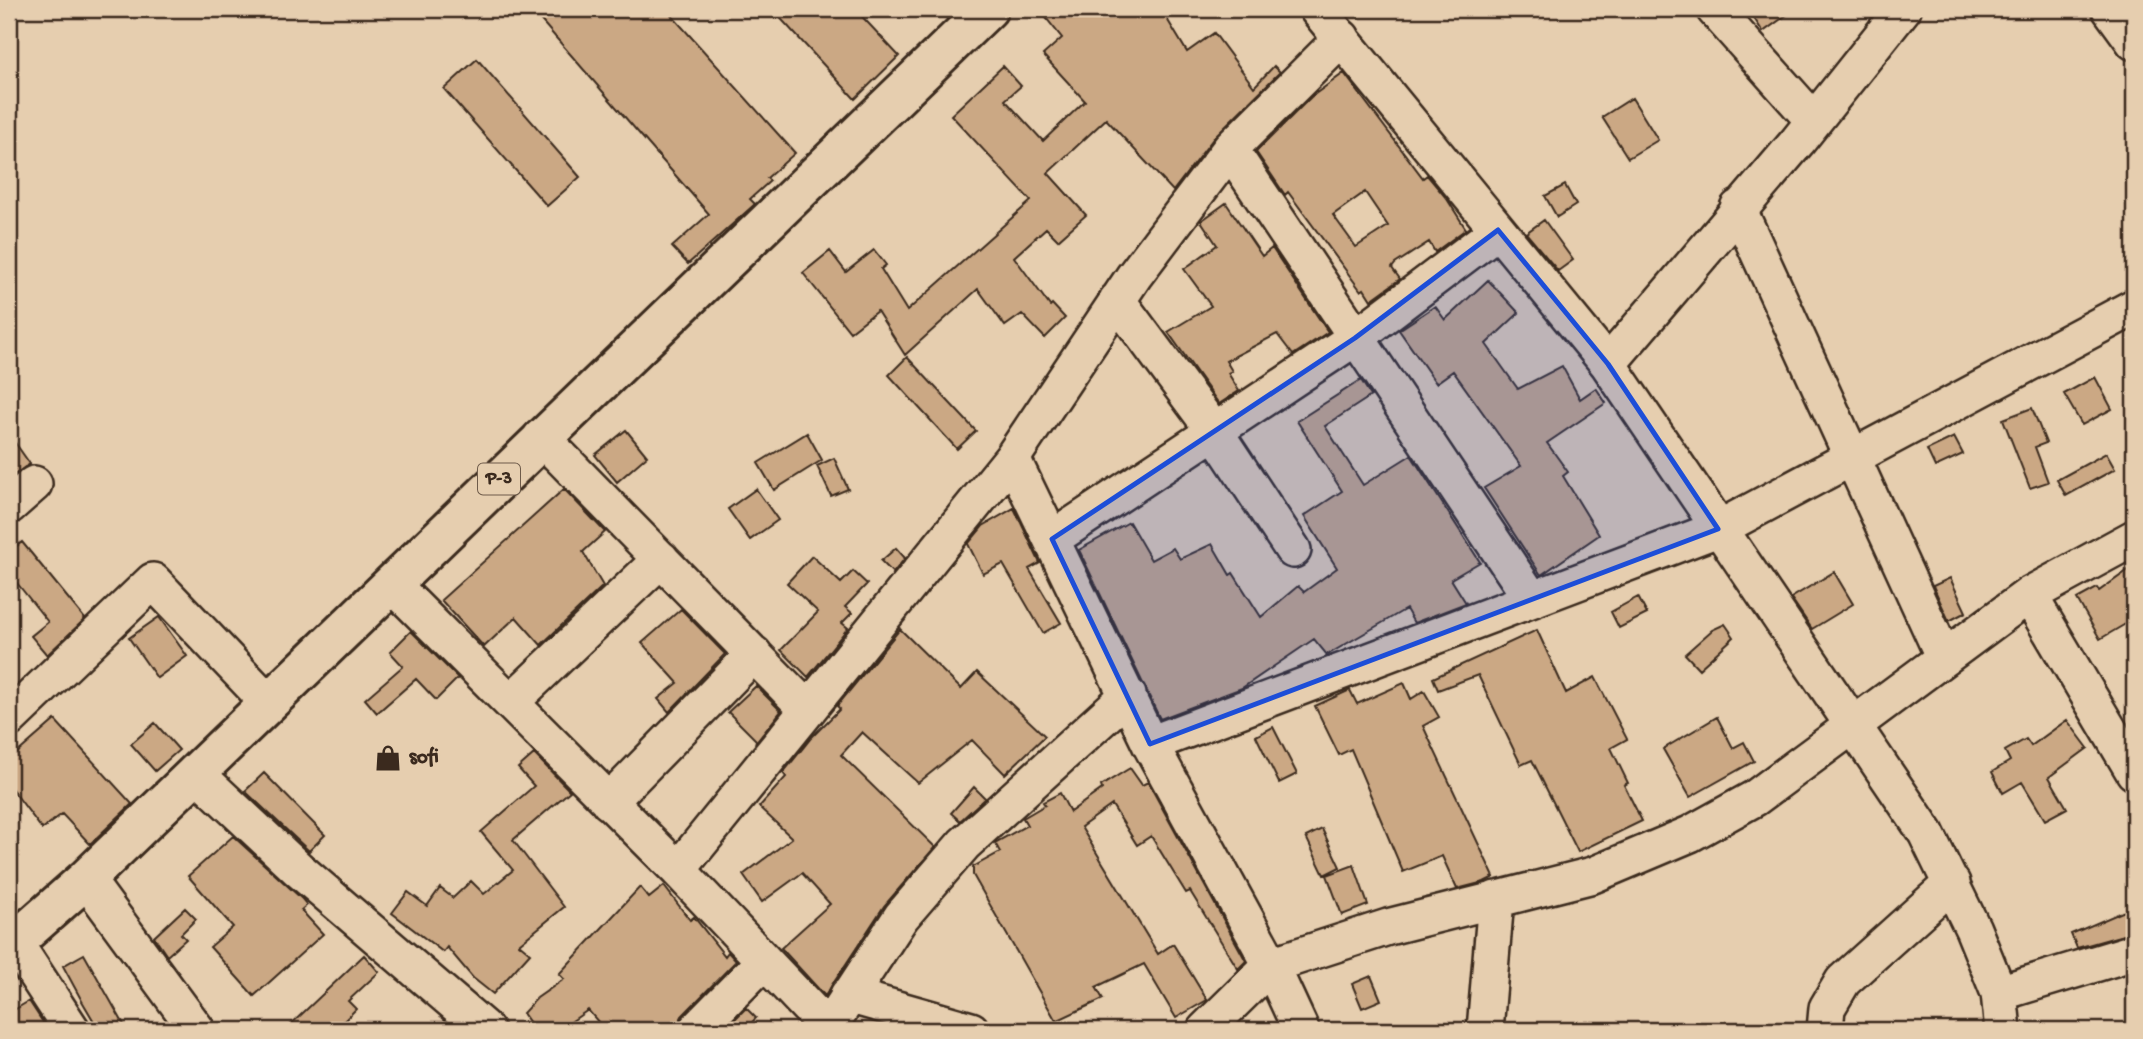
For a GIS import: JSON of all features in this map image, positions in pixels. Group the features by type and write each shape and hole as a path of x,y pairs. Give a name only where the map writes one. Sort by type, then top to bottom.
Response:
{"main road":[{"name":"P-3","path":"11,941 86,879 541,436 988,9"}],"street":[{"path":"1317,9 1608,365 1855,727 1926,833 1952,883 1999,993 2003,1030"},
{"path":"1714,9 1814,121"},
{"path":"1608,365 1814,121 1903,9"},
{"path":"2110,9 2134,42"},
{"path":"678,870 1012,458 1117,300 1230,149 1342,38"},
{"path":"1230,149 1531,598"},
{"path":"1738,208 1850,458 1944,658"},
{"path":"1052,539 1355,338 1498,230"},
{"path":"1117,300 1214,432 1293,550"},
{"path":"1150,744 1718,529 2134,307"},
{"path":"541,436 808,710"},
{"path":"1012,458 1150,744 1271,965 1301,1030"},
{"path":"1205,1030 1271,965 1388,927 1592,875 1660,849 1755,799 2029,595 2134,538"},
{"path":"511,702 661,559"},
{"path":"9,719 153,581 268,702"},
{"path":"392,584 678,870 828,1029 901,917 964,844 1128,695"},
{"path":"2029,595 2134,772"},
{"path":"609,802 754,654"},
{"path":"195,772 298,869 486,1030"},
{"path":"86,879 197,1030"},
{"path":"1825,1030 1827,1008 1843,981 1952,883"},
{"path":"1479,1028 1496,899"},
{"path":"11,941 72,1030"},
{"path":"1999,993 2134,951"},
{"path":"696,1030 764,961"},
{"path":"848,995 971,1030"}],"highlighted area":[{"path":"1498,230 1608,364 1718,529 1150,744 1052,539 1355,338"}],"building":[{"path":"531,9 666,9 795,153 767,178 770,181 750,199 755,204 688,264 672,247 709,214"},
{"path":"772,9 855,9 899,56 855,99"},
{"path":"1039,9 1161,9 1187,52 1214,33 1254,87 1274,66 1280,72 1216,135 1173,191 1106,119 1048,173 1086,215 1058,240 1046,228 1014,257 1050,306 1052,304 1065,318 1045,338 1022,314 1005,326 978,289 905,355 877,311 850,332 803,273 830,251 846,272 874,250 886,265 881,269 907,311 1031,201 951,115 1003,66 1021,86 1005,100 1043,141 1085,101 1043,55 1062,38"},
{"path":"1748,9 1795,9 1763,32"},
{"path":"477,59 580,177 547,206 444,89"},
{"path":"1344,73 1423,178 1427,175 1447,199 1466,229 1435,252 1429,242 1395,264 1392,268 1400,279 1371,300 1364,289 1361,291 1288,192 1285,195 1256,152 1311,97","holes":["1365,192 1388,226 1356,247 1333,215"]},
{"path":"1632,98 1658,140 1628,158 1602,117"},
{"path":"1565,185 1576,205 1557,217 1545,196"},
{"path":"1226,203 1262,256 1272,248 1328,332 1293,355 1277,334 1226,361 1232,371 1228,373 1239,391 1219,404 1168,332 1211,306 1184,269 1217,245 1201,221"},
{"path":"1544,220 1573,260 1558,271 1526,233"},
{"path":"1488,280 1519,313 1486,344 1518,389 1562,366 1580,399 1596,388 1606,403 1547,443 1568,472 1563,476 1599,535 1541,575 1484,488 1521,466 1453,371 1436,383 1399,330 1435,306 1445,320"},
{"path":"907,357 976,431 957,449 889,375"},
{"path":"2095,377 2112,409 2082,425 2064,394"},
{"path":"1361,380 1371,396 1325,426 1363,485 1411,455 1480,562 1451,579 1466,603 1414,623 1406,609 1327,655 1314,639 1242,688 1160,719 1079,550 1129,522 1151,560 1173,548 1180,559 1212,544 1230,575 1233,573 1261,617 1298,586 1304,592 1337,568 1304,516 1342,491 1297,421"},
{"path":"2032,408 2046,443 2035,447 2048,482 2030,488 2003,419"},
{"path":"626,430 647,456 617,482 595,455"},
{"path":"807,433 822,460 774,490 758,463"},
{"path":"9,434 30,464 15,474 9,466"},
{"path":"1954,437 1963,454 1935,467 1927,450"},
{"path":"2106,453 2115,469 2066,496 2057,480"},
{"path":"834,458 848,489 831,496 817,466"},
{"path":"564,489 605,532 583,552 603,586 541,645 516,617 484,647 441,600"},
{"path":"756,489 778,520 750,540 728,509"},
{"path":"1014,508 1040,563 1029,569 1061,623 1043,633 1003,564 983,574 968,544 983,526"},
{"path":"22,542 85,619 47,655 31,636 48,622 9,573 9,552"},
{"path":"896,548 905,558 893,573 881,561"},
{"path":"812,556 841,583 853,571 867,584 845,607 852,613 842,623 848,628 808,677 781,650 818,612 787,583"},
{"path":"2134,566 2134,619 2100,639 2077,599 2097,588 2099,591"},
{"path":"1834,572 1853,604 1812,629 1791,598"},
{"path":"1950,578 1966,612 1949,621 1933,586"},
{"path":"1638,597 1647,614 1619,628 1611,612"},
{"path":"681,609 725,654 669,712 658,699 678,683 642,643"},
{"path":"159,617 187,656 157,678 129,638"},
{"path":"1725,624 1734,637 1699,669 1685,654 1712,630"},
{"path":"900,629 961,689 977,672 1045,736 1005,774 972,740 918,783 862,732 841,755 935,847 884,906 825,996 781,948 830,904 802,873 762,902 743,875 792,838 759,807 786,777 783,773 811,738 840,709 837,706"},
{"path":"1537,630 1566,693 1595,677 1627,739 1611,748 1628,783 1624,785 1642,821 1578,852 1532,760 1521,765 1478,675 1438,690 1433,678"},
{"path":"411,631 458,678 436,700 416,679 377,713 365,699 403,666 390,652"},
{"path":"1404,683 1411,699 1424,691 1439,717 1423,726 1494,877 1484,882 1457,889 1442,856 1403,872 1351,749 1339,755 1315,706 1350,690 1357,704"},
{"path":"756,686 781,711 755,744 756,740 728,712"},
{"path":"1717,717 1733,748 1744,742 1754,761 1690,797 1663,749"},
{"path":"55,720 132,804 90,844 62,814 42,829 9,785 9,760"},
{"path":"2067,720 2088,748 2049,777 2067,808 2045,820 2022,782 2003,793 1992,772 2010,761 2005,751 2026,739 2031,746"},
{"path":"155,723 179,750 155,771 131,744"},
{"path":"1273,727 1297,774 1279,783 1256,736"},
{"path":"534,754 570,791 513,840 564,907 519,944 530,953 493,994 473,978 447,947 443,952 392,913 408,892 427,906 440,888 453,898 471,881 484,894 513,870 481,832 534,786 518,768"},
{"path":"1130,768 1142,785 1148,782 1246,961 1238,969 1190,891 1186,893 1151,836 1137,845 1112,805 1081,827 1158,954 1173,944 1207,1000 1176,1018 1144,964 1096,987 1103,999 1056,1021 973,875 973,867 1000,852 995,843 1027,825 1023,818 1045,805 1043,802 1060,793 1070,812 1102,789 1101,786"},
{"path":"264,773 325,835 309,851 245,791"},
{"path":"974,787 985,798 960,821 951,813"},
{"path":"1322,829 1340,867 1324,875 1306,837"},
{"path":"233,836 302,899 307,905 301,910 323,934 254,996 210,947 233,927 188,876"},
{"path":"1354,865 1368,905 1342,915 1327,875"},
{"path":"664,886 690,920 694,917 725,956 728,952 736,961 682,1016 676,1030 605,1030 588,1010 559,1030 535,1030 523,1013 537,998 564,979 559,974 640,887 649,898"},
{"path":"2134,907 2134,932 2077,948 2071,934"},
{"path":"185,908 196,919 181,934 186,939 167,956 154,937"},
{"path":"84,954 127,1030 99,1030 82,1001 63,966"},
{"path":"364,955 379,972 348,1001 356,1009 343,1022 333,1030 285,1030"},
{"path":"1371,976 1381,1000 1362,1008 1352,984"},
{"path":"29,1001 48,1030 9,1030 9,1013"},
{"path":"746,1008 756,1018 745,1030 736,1030 730,1024"}],"place":[{"name":"sofi","path":"388,758"}]}
